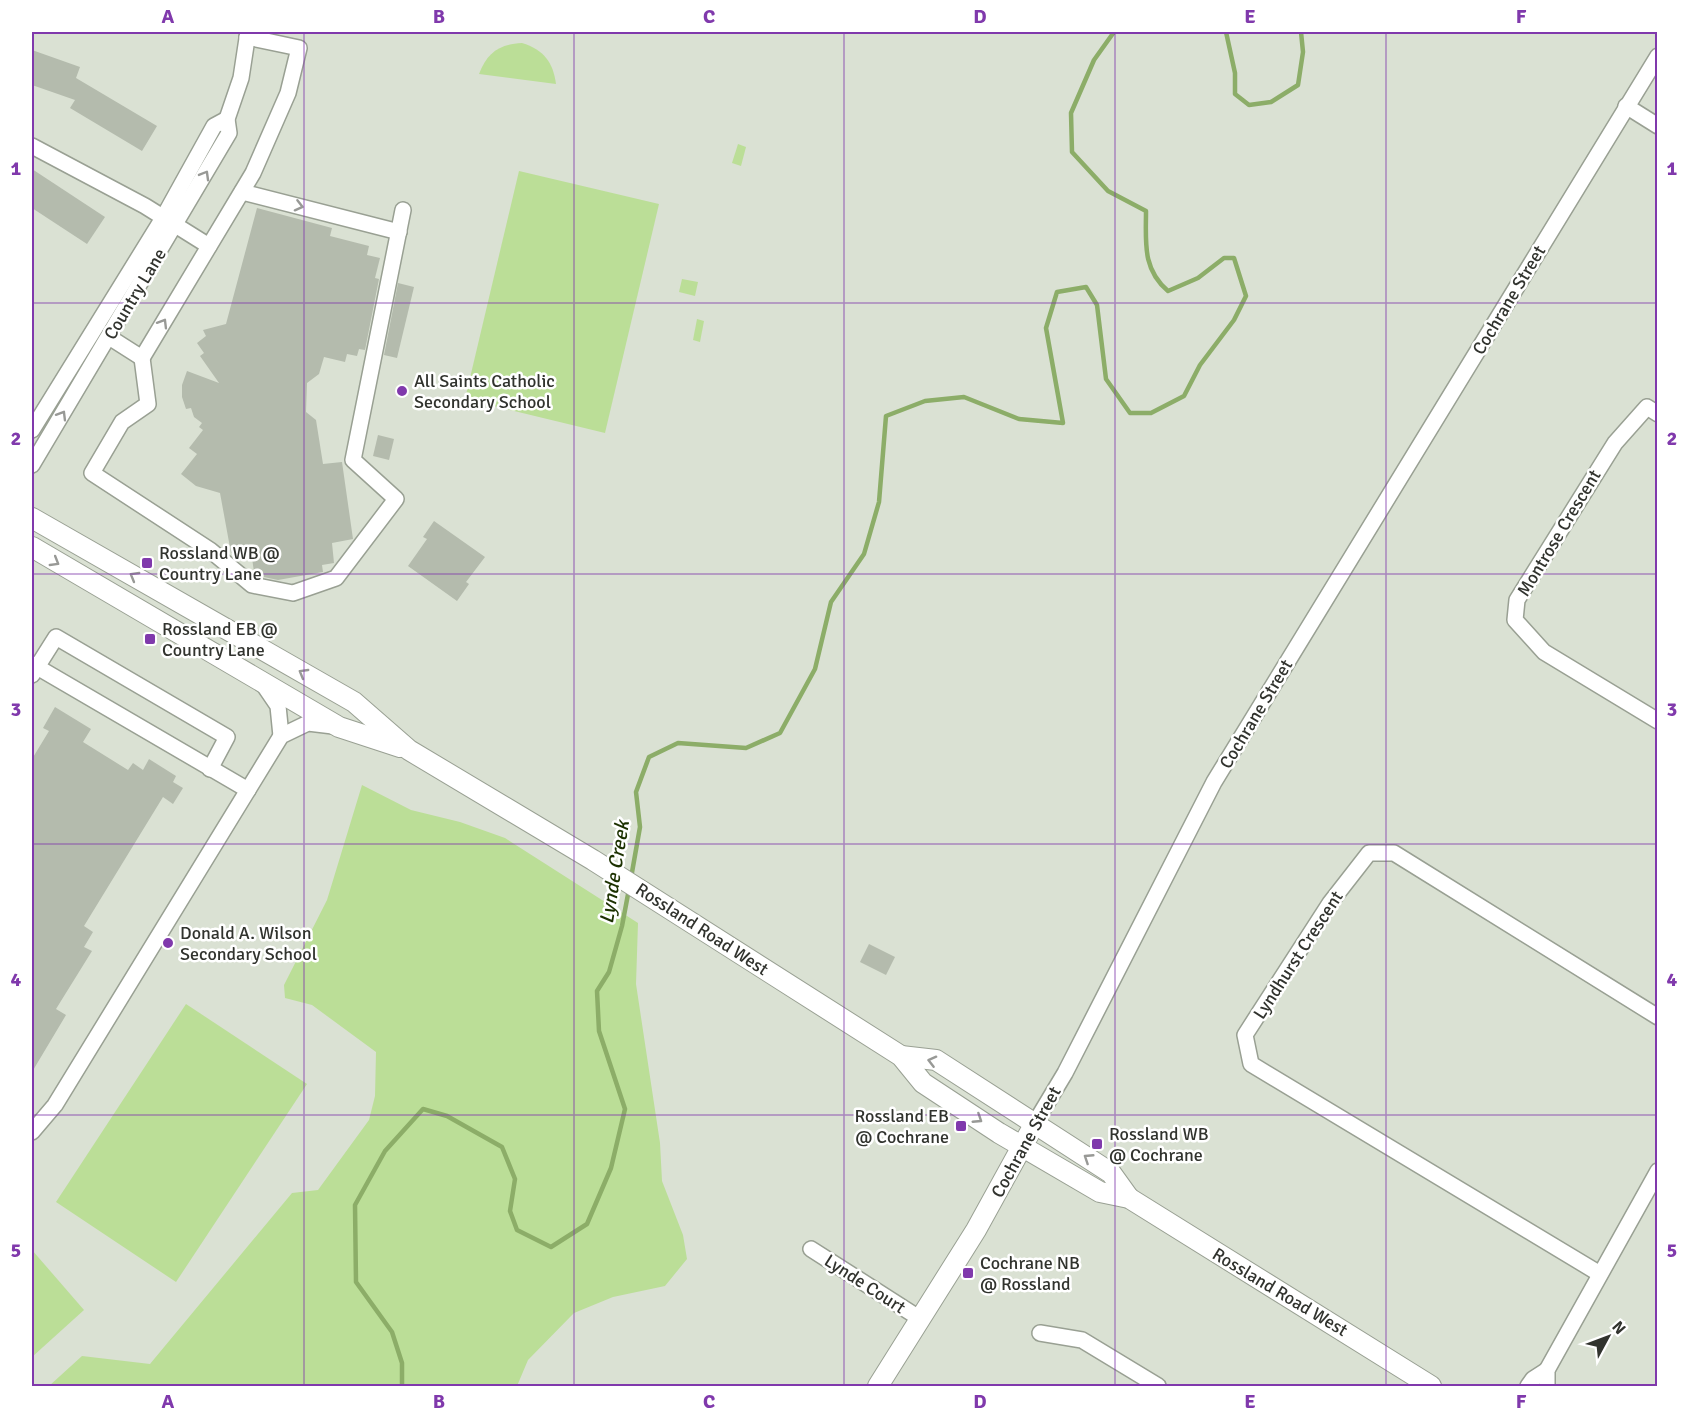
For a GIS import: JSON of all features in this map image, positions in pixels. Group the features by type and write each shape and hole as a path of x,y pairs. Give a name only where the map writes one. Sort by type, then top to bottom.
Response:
{"main road":[{"name":"Rossland Road West","path":"32,518 354,702 409,750 659,901 901,1056 923,1083 1100,1192 1129,1198 1431,1386"},
{"name":"Rossland Road West","path":"32,547 339,727 409,750"},
{"name":"Rossland Road West","path":"901,1056 936,1060 1111,1173 1129,1198"},
{"name":"Cochrane Street","path":"878,1386 976,1230 1024,1147 1035,1123"}],"street":[{"name":"Country Lane","path":"32,430 229,133 227,119 241,78 248,34"},
{"path":"248,34 299,48 288,93 253,173 142,358 148,404 122,422 92,473 210,550 252,585 293,593 336,578 396,499 352,460 404,210"},
{"name":"Cochrane Street","path":"1035,1123 1071,1062 1214,782 1658,56"},
{"path":"1626,106 1658,126"},
{"path":"32,146 209,246"},
{"path":"242,192 399,232"},
{"name":"Country Lane","path":"32,465 109,337 170,222"},
{"path":"109,337 142,358"},
{"name":"Montrose Crescent","path":"1658,414 1647,407 1615,443 1517,600 1515,621 1544,652 1658,721"},
{"path":"210,769 227,737 57,637 33,669 210,769 248,790"},
{"path":"261,680 278,706 281,736"},
{"path":"32,1132 55,1105 281,736 308,723 339,727"},
{"name":"Lyndhurst Crescent","path":"1600,1274 1251,1064 1245,1035 1330,903 1369,853 1394,853 1658,1017"},
{"path":"1528,1386 1533,1379 1547,1370 1658,1171"},
{"name":"Lynde Court","path":"811,1249 919,1318"},
{"path":"1040,1333 1082,1340 1158,1386"},
{"path":"1547,1370 1547,1386"}],"green space":[{"path":"522,43 542,53 553,69 556,84 479,74 486,60 495,51 507,45"},
{"path":"738,144 746,147 741,166 732,163"},
{"path":"519,171 659,204 605,433 465,399"},
{"path":"682,279 698,282 695,296 679,292"},
{"path":"697,319 704,321 700,342 693,340"},
{"path":"362,785 411,810 460,822 505,838 638,923 636,984 660,1143 662,1181 683,1235 687,1259 665,1286 613,1297 574,1313 528,1360 517,1386 49,1386 82,1356 150,1364 292,1193 318,1190 369,1120 375,1096 376,1052 312,1005 285,998 284,985 327,900"},
{"path":"186,1004 307,1084 176,1282 56,1202"},
{"path":"32,1250 84,1310 32,1357"}],"building":[{"path":"32,50 80,67 76,78 157,126 142,151 70,108 75,100 32,85"},
{"path":"32,169 105,217 87,244 32,208"},
{"path":"257,208 332,228 330,236 369,246 367,255 380,258 375,278 379,279 365,350 359,349 357,356 347,354 345,362 324,357 319,374 307,383 306,412 316,420 323,464 342,462 353,539 332,543 334,563 322,565 323,572 278,580 264,577 262,570 254,572 251,551 231,553 220,493 196,486 181,474 197,454 189,448 203,430 199,427 202,423 194,417 191,408 186,409 182,397 182,385 187,371 219,383 200,356 204,353 197,343 206,336 203,330 226,324"},
{"path":"398,283 414,287 397,358 384,355"},
{"path":"378,435 394,439 389,460 373,456"},
{"path":"434,521 485,557 466,582 469,584 457,601 408,566 427,539 423,537"},
{"path":"55,707 91,729 83,742 128,770 133,763 143,770 149,759 176,776 173,782 183,788 173,804 163,797 84,926 93,932 84,947 92,951 56,1009 66,1015 32,1072 32,759 49,731 43,728"},
{"path":"869,944 895,957 886,975 860,962"}],"waterway":[{"name":"Lynde Creek","path":"631,878 640,827 636,792 649,757 678,743 746,748 780,733 815,669 831,602 864,554 879,502 886,416 925,401 964,397 1019,419 1063,423 1046,328 1057,292 1086,287 1097,305 1106,379 1130,413 1151,413 1184,396 1200,365 1234,320 1246,296 1234,258 1224,258 1198,278 1168,291 1154,274 1147,254 1146,211 1108,191 1072,152 1071,113 1094,60 1114,32"},
{"name":"Lynde Creek","path":"1226,32 1235,73 1235,94 1249,105 1271,102 1298,85 1303,52 1301,32"},
{"name":"Lynde Creek","path":"402,1386 402,1363 392,1332 356,1282 355,1205 385,1151 423,1109 447,1116 502,1147 515,1179 510,1211 517,1230 551,1247 587,1224 611,1168 625,1109 599,1031 597,991 609,972 622,926 629,889"}],"place":[{"name":"All Saints Catholic Secondary School","path":"402,391"},
{"name":"Rossland WB @ Country Lane","path":"147,563"},
{"name":"Rossland EB @ Country Lane","path":"150,639"},
{"name":"Donald A. Wilson Secondary School","path":"168,943"},
{"name":"Rossland EB @ Cochrane","path":"961,1126"},
{"name":"Rossland WB @ Cochrane","path":"1097,1144"},
{"name":"Cochrane NB @ Rossland","path":"968,1273"}]}
